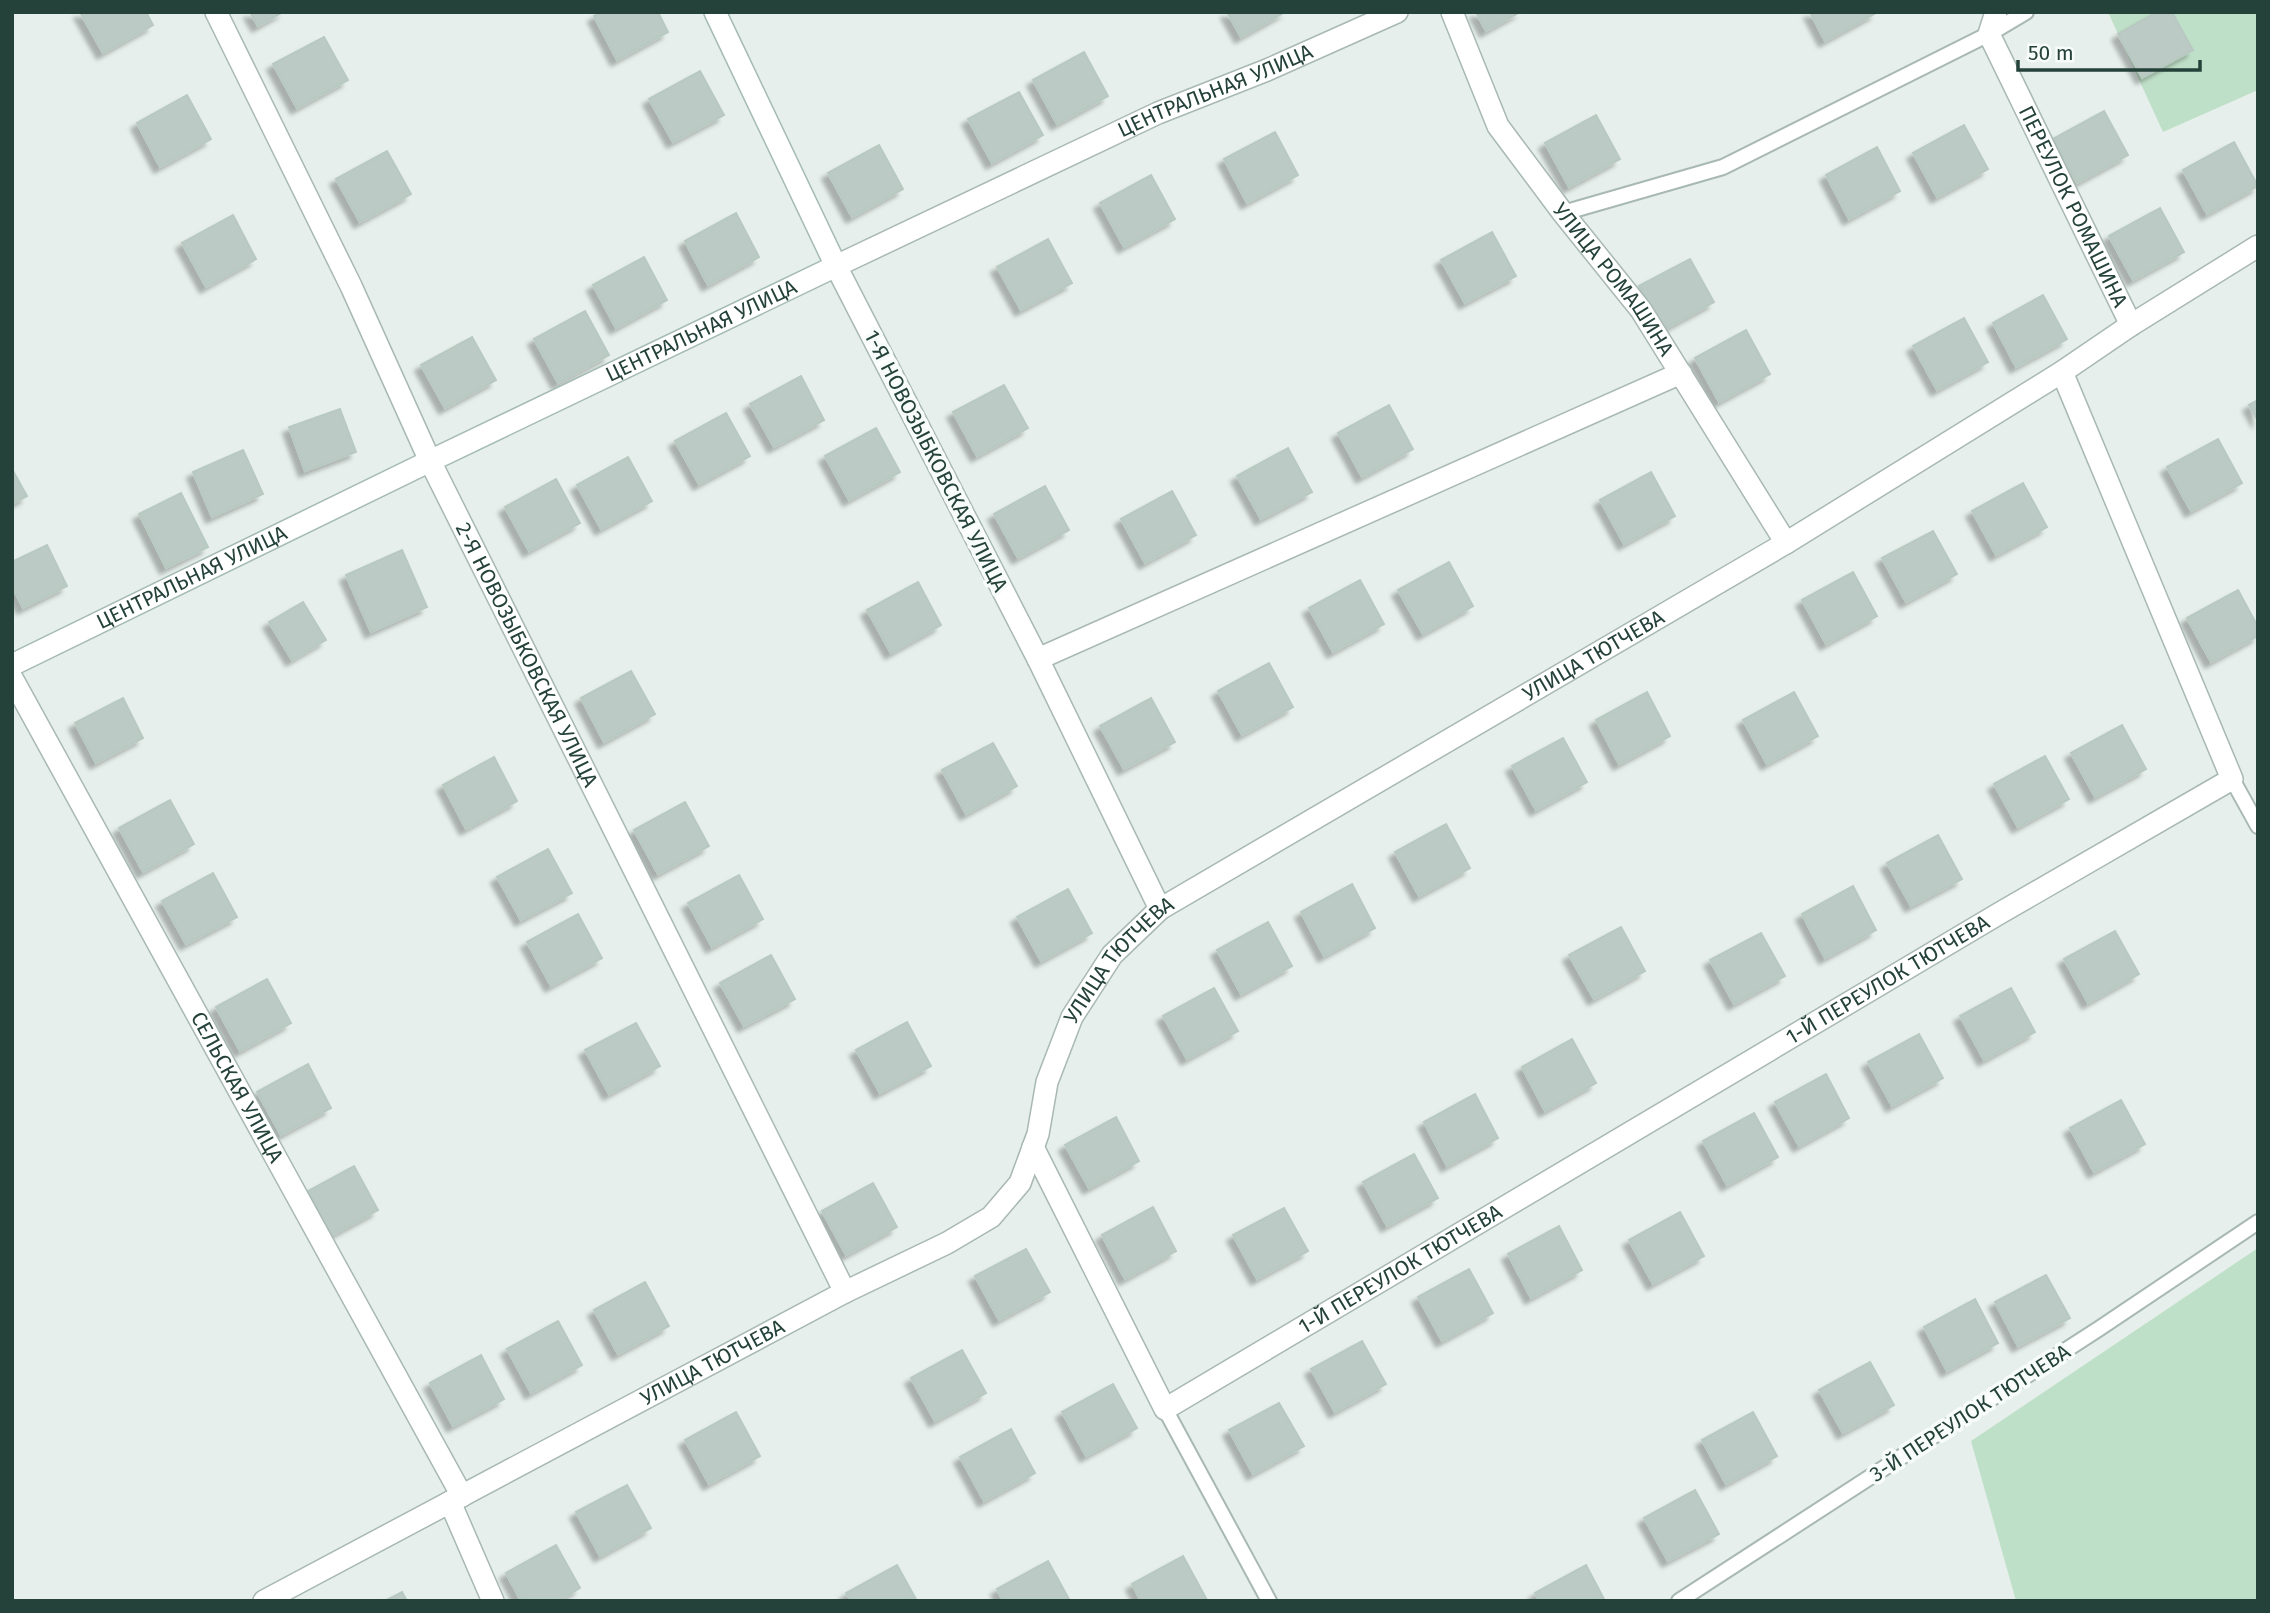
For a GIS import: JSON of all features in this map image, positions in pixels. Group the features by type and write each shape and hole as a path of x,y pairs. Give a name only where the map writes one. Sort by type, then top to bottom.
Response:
{"street":[{"name":"2-Я НОВОЗЫБКОВСКАЯ УЛИЦА","path":"216,12 351,286 430,461 845,1293"},
{"name":"1-Я НОВОЗЫБКОВСКАЯ УЛИЦА","path":"715,12 836,266 1038,659 1160,909"},
{"name":"ЦЕНТРАЛЬНАЯ УЛИЦА","path":"12,665 430,461 1158,113 1267,70 1397,12"},
{"name":"УЛИЦА РОМАШИНА","path":"1452,12 1498,125 1563,213 1642,310 1786,542"},
{"path":"1989,34 1996,12"},
{"name":"ПЕРЕУЛОК РОМАШИНА","path":"1989,34 2131,325"},
{"name":"УЛИЦА ТЮТЧЕВА","path":"264,1601 845,1293 947,1243 991,1217 1020,1183 1038,1134 1047,1082 1072,1017 1112,955 1160,909 1786,542 2062,372 2131,325 2256,250"},
{"path":"2062,372 2232,779"},
{"path":"1038,659 1681,373"},
{"name":"СЕЛЬСКАЯ УЛИЦА","path":"12,678 456,1499 493,1601"},
{"name":"1-Й ПЕРЕУЛОК ТЮТЧЕВА","path":"1165,1409 1988,920 2232,779"},
{"path":"1033,1147 1165,1409"}],"lane":[{"path":"1563,213 1723,167 1989,34 2026,12"},
{"path":"2232,779 2258,827"},
{"name":"3-Й ПЕРЕУЛОК ТЮТЧЕВА","path":"1679,1601 2100,1328 2258,1222"},
{"path":"1165,1409 1269,1601"}],"green space":[{"path":"2108,12 2258,12 2258,90 2163,132"},
{"path":"2258,1248 2258,1601 2016,1601 1971,1441"}],"building":[{"path":"80,12 146,12 153,25 103,53"},
{"path":"250,12 283,12 258,26"},
{"path":"601,12 658,12 668,32 617,60 594,16"},
{"path":"1227,12 1285,12 1241,37"},
{"path":"1476,12 1520,12 1486,31"},
{"path":"1810,12 1876,12 1876,13 1825,41"},
{"path":"2157,12 2172,12 2193,50 2142,78 2118,34"},
{"path":"324,37 348,80 297,108 273,64"},
{"path":"1084,52 1108,96 1057,124 1033,80"},
{"path":"700,71 724,115 673,142 649,99"},
{"path":"1019,92 1043,135 992,163 968,119"},
{"path":"187,95 211,139 160,167 137,123"},
{"path":"2104,111 2128,155 2077,183 2053,139"},
{"path":"1596,115 1620,159 1569,187 1545,143"},
{"path":"1964,125 1988,169 1937,197 1913,153"},
{"path":"1275,132 1298,175 1247,203 1224,159"},
{"path":"2234,142 2258,186 2207,214 2183,170"},
{"path":"879,145 903,189 852,217 828,173"},
{"path":"1877,147 1900,191 1849,219 1826,175"},
{"path":"387,151 411,194 360,222 336,179"},
{"path":"1151,175 1175,219 1124,247 1100,203"},
{"path":"2160,208 2184,252 2133,280 2109,236"},
{"path":"736,213 759,257 708,285 685,241"},
{"path":"233,215 256,259 206,287 182,243"},
{"path":"1492,232 1516,276 1465,303 1441,260"},
{"path":"1048,239 1072,283 1021,310 997,267"},
{"path":"644,257 667,300 616,328 593,285"},
{"path":"1690,259 1714,302 1663,330 1639,286"},
{"path":"2043,295 2067,339 2016,367 1993,323"},
{"path":"585,311 609,355 558,383 534,339"},
{"path":"1964,318 1988,362 1937,390 1913,346"},
{"path":"1746,330 1770,374 1719,402 1695,358"},
{"path":"472,337 496,380 445,408 421,365"},
{"path":"801,376 824,420 774,447 750,404"},
{"path":"1004,385 1028,428 977,456 953,412"},
{"path":"2258,400 2258,421 2249,405"},
{"path":"1389,405 1413,449 1362,477 1338,433"},
{"path":"340,409 356,452 305,471 289,427"},
{"path":"726,413 750,456 699,484 675,441"},
{"path":"876,428 900,472 849,500 825,456"},
{"path":"2218,439 2242,483 2191,511 2167,467"},
{"path":"1288,448 1312,492 1261,519 1237,476"},
{"path":"243,450 263,494 212,517 193,472"},
{"path":"628,457 652,501 601,529 577,485"},
{"path":"12,469 27,496 12,504"},
{"path":"1651,472 1675,516 1624,544 1600,500"},
{"path":"556,479 580,523 529,551 505,507"},
{"path":"2023,483 2047,527 1996,555 1972,511"},
{"path":"1045,486 1069,530 1018,558 994,514"},
{"path":"1172,491 1196,535 1145,563 1121,519"},
{"path":"181,493 208,547 166,568 139,514"},
{"path":"1933,531 1957,574 1906,602 1882,558"},
{"path":"47,545 67,586 23,608 12,586 12,562"},
{"path":"402,550 427,607 371,632 346,575"},
{"path":"1449,562 1473,606 1423,634 1398,590"},
{"path":"1853,572 1877,616 1826,644 1802,600"},
{"path":"1360,580 1384,624 1333,652 1309,608"},
{"path":"918,582 941,625 891,653 867,610"},
{"path":"2238,590 2258,627 2258,636 2211,662 2187,618"},
{"path":"303,602 326,640 292,660 269,622"},
{"path":"1269,663 1293,707 1242,735 1218,691"},
{"path":"631,671 655,714 604,742 581,698"},
{"path":"1647,692 1670,736 1619,764 1596,720"},
{"path":"1794,692 1818,736 1767,764 1743,720"},
{"path":"123,698 143,738 96,763 75,723"},
{"path":"1151,698 1175,742 1124,769 1100,726"},
{"path":"2122,725 2146,769 2095,797 2071,753"},
{"path":"1563,738 1587,782 1536,810 1512,766"},
{"path":"993,743 1017,786 966,814 942,770"},
{"path":"2045,756 2069,799 2018,827 1994,784"},
{"path":"494,757 517,801 466,829 443,785"},
{"path":"170,800 194,844 143,872 119,828"},
{"path":"685,802 709,846 658,874 634,830"},
{"path":"1446,824 1470,868 1419,896 1395,852"},
{"path":"1938,835 1962,879 1911,906 1887,863"},
{"path":"548,849 572,893 521,920 497,877"},
{"path":"213,873 237,917 186,944 162,901"},
{"path":"739,875 763,919 712,947 688,903"},
{"path":"1352,884 1375,928 1324,956 1301,912"},
{"path":"1853,886 1876,930 1825,958 1802,914"},
{"path":"1068,889 1092,933 1041,961 1017,917"},
{"path":"578,914 602,958 551,986 527,942"},
{"path":"1268,922 1292,966 1241,994 1217,950"},
{"path":"1621,927 1645,971 1594,999 1569,955"},
{"path":"2115,931 2139,974 2088,1003 2064,959"},
{"path":"1761,933 1785,976 1734,1004 1710,960"},
{"path":"771,955 795,999 744,1026 720,983"},
{"path":"267,979 291,1023 240,1051 216,1007"},
{"path":"1214,988 1238,1031 1187,1059 1163,1016"},
{"path":"2011,988 2035,1032 1984,1060 1960,1016"},
{"path":"907,1022 931,1066 880,1093 856,1050"},
{"path":"636,1023 660,1066 609,1094 585,1050"},
{"path":"1919,1034 1943,1078 1892,1106 1868,1062"},
{"path":"1572,1039 1596,1083 1545,1111 1522,1067"},
{"path":"308,1064 331,1108 281,1135 257,1092"},
{"path":"1826,1074 1849,1118 1799,1146 1775,1102"},
{"path":"1475,1094 1498,1138 1447,1166 1424,1122"},
{"path":"2121,1100 2145,1144 2094,1172 2070,1128"},
{"path":"1754,1113 1778,1157 1727,1185 1703,1141"},
{"path":"1116,1117 1139,1161 1089,1188 1065,1145"},
{"path":"1414,1154 1438,1198 1387,1226 1363,1182"},
{"path":"354,1166 378,1210 327,1238 303,1194"},
{"path":"873,1183 897,1227 846,1255 822,1211"},
{"path":"1153,1207 1176,1251 1125,1279 1102,1235"},
{"path":"1284,1208 1308,1251 1257,1279 1233,1235"},
{"path":"1680,1212 1704,1256 1653,1284 1629,1240"},
{"path":"1559,1226 1582,1270 1531,1298 1508,1254"},
{"path":"1026,1249 1050,1292 999,1320 975,1276"},
{"path":"1469,1269 1493,1313 1442,1341 1418,1297"},
{"path":"2046,1275 2070,1318 2018,1346 1995,1302"},
{"path":"645,1282 669,1326 618,1354 594,1310"},
{"path":"1975,1299 1998,1343 1947,1371 1924,1327"},
{"path":"558,1321 582,1365 531,1393 507,1349"},
{"path":"1362,1341 1386,1384 1335,1412 1311,1369"},
{"path":"962,1350 986,1393 935,1421 911,1378"},
{"path":"481,1355 504,1399 453,1426 430,1383"},
{"path":"1870,1362 1894,1405 1843,1433 1819,1390"},
{"path":"1113,1384 1137,1428 1086,1456 1062,1412"},
{"path":"1279,1403 1304,1446 1253,1474 1229,1430"},
{"path":"736,1412 760,1456 709,1484 685,1440"},
{"path":"1753,1412 1777,1456 1726,1484 1702,1440"},
{"path":"1011,1429 1035,1473 984,1501 960,1457"},
{"path":"627,1485 651,1528 600,1556 576,1512"},
{"path":"1695,1490 1719,1534 1668,1561 1644,1518"},
{"path":"556,1545 580,1588 558,1601 521,1601 506,1573"},
{"path":"1183,1556 1207,1600 1141,1601 1132,1584"},
{"path":"1048,1561 1070,1601 1003,1601 997,1589"},
{"path":"897,1565 917,1601 851,1601 846,1593"},
{"path":"1586,1565 1605,1601 1539,1601 1535,1593"},
{"path":"402,1592 407,1601 385,1601"}]}
